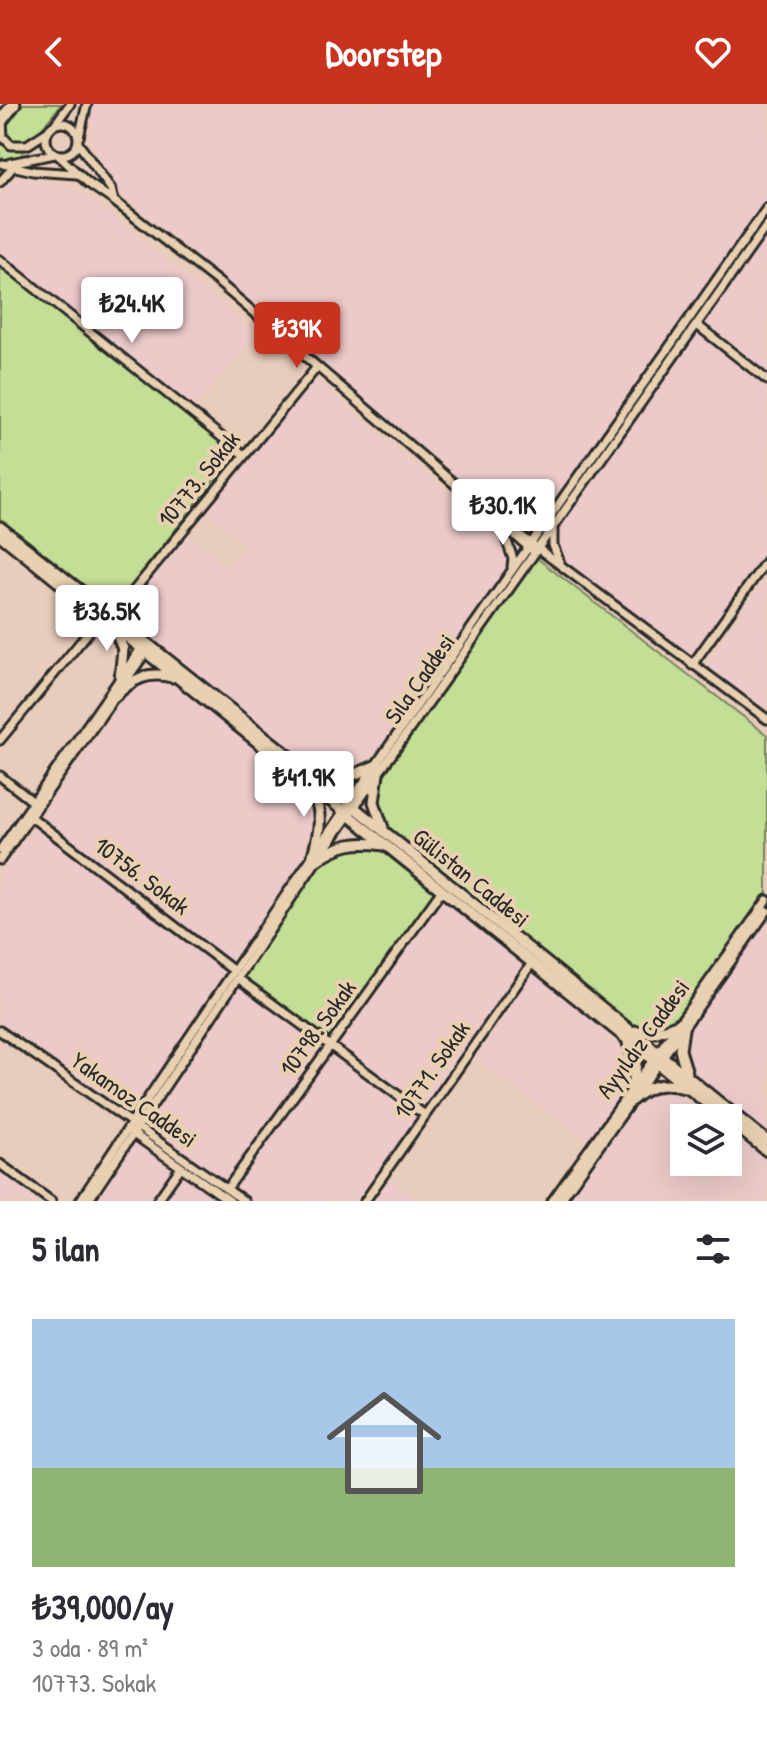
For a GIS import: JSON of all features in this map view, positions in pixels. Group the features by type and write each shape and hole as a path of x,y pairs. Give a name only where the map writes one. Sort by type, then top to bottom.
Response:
{"highway":[{"path":"1,118 7,104"},
{"path":"1,118 14,104"}],"main road":[{"name":"Gülistan Caddesi","path":"0,527 145,648 627,1034"},
{"name":"Gülistan Caddesi","path":"0,535 101,617 112,620"},
{"path":"112,620 123,649 120,679"},
{"name":"Gülistan Caddesi","path":"145,648 176,678 309,778"},
{"path":"115,696 141,676 160,674 176,678"},
{"path":"377,770 375,809 389,841 355,842 315,858 321,821 309,778 351,776 377,770"},
{"name":"Gülistan Caddesi","path":"389,841 442,890 532,963 658,1058 691,1079 767,1141"},
{"path":"632,1088 636,1064 627,1034 657,1032 681,1026 681,1057 691,1079"},
{"name":"Gülistan Caddesi","path":"658,1058 708,1104"},
{"path":"632,1100 658,1085 672,1084 693,1091"},
{"name":"Gülistan Caddesi","path":"742,1131 767,1151"}],"street":[{"path":"1,118 3,137 11,145 27,145 47,132 70,104"},
{"path":"2,164 69,154 78,141 87,104"},
{"path":"55,124 73,126 78,141 111,189 114,201"},
{"path":"47,132 47,146 77,174 218,282 499,522 767,719"},
{"path":"2,164 33,171 77,174"},
{"path":"0,182 14,166"},
{"name":"Sıla Caddesi","path":"315,858 767,208"},
{"name":"Sıla Caddesi","path":"550,522 697,325 767,225"},
{"path":"0,260 244,455"},
{"path":"697,325 767,380"},
{"name":"10773. Sokak","path":"112,620 317,367"},
{"path":"499,522 522,527 550,522 553,545 561,565"},
{"path":"499,522 513,559 510,574"},
{"name":"Sıla Caddesi","path":"377,770 510,574 533,547"},
{"path":"692,665 767,560"},
{"path":"0,740 101,617"},
{"path":"0,860 120,679 145,648"},
{"path":"36,804 115,696 145,648"},
{"path":"0,776 36,804"},
{"path":"0,850 29,814"},
{"name":"10756. Sokak","path":"29,814 236,975 425,1115"},
{"path":"88,1201 315,858"},
{"name":"10798. Sokak","path":"227,1189 442,890"},
{"name":"Ayyıldız Caddesi","path":"681,1026 767,900"},
{"name":"Ayyıldız Caddesi","path":"560,1201 658,1058 767,911"},
{"name":"10771. Sokak","path":"365,1201 532,963"},
{"name":"Yakamoz Caddesi","path":"0,1031 230,1201"},
{"name":"Ayyıldız Caddesi","path":"552,1201 632,1088 658,1058"},
{"path":"80,1201 133,1129"},
{"name":"Yakamoz Caddesi","path":"133,1129 244,1201"},
{"path":"0,1164 51,1201"},
{"path":"157,1201 181,1167"}],"shaded area":[{"path":"93,104 767,104 767,200 550,507 537,519 521,522 503,514 110,184 98,164 93,143"},
{"path":"18,176 80,190 253,331 253,337 197,405 192,406 0,252 0,197"},
{"path":"767,230 767,552 697,650 682,651 564,562 557,545 557,532 563,519"},
{"path":"309,383 320,383 507,543 507,568 382,747 363,766 346,771 328,772 311,766 128,620 127,610 188,535 229,569 246,545 205,512"},
{"path":"767,577 767,716 709,673 708,660"},
{"path":"157,679 176,685 304,788 315,811 317,825 307,855 152,1085 134,1100 115,1101 104,1098 0,1025 0,874 130,692 146,681"},
{"path":"441,899 524,964 359,1201 94,1201 239,984 331,1050"},
{"path":"767,918 767,1134 742,1114 742,1104 729,1104 696,1078 684,1060 684,1038"},
{"path":"534,971 627,1051 632,1065 628,1087 590,1141 474,1059"},
{"path":"661,1091 684,1096 695,1104 670,1104 670,1176 742,1176 742,1140 767,1160 767,1201 569,1201 636,1105 647,1096"},
{"path":"0,1170 43,1201 0,1201"},
{"path":"389,1179 420,1201 373,1201"}],"green space":[{"path":"23,104 61,104 6,174 0,176 0,132"},
{"path":"0,265 235,454 120,600 104,602 0,519"},
{"path":"534,556 767,735 767,893 685,1008 671,1020 657,1026 641,1026 624,1019 395,836 381,813 380,786 386,769"},
{"path":"351,846 378,848 435,893 331,1039 244,978 321,864"}]}
